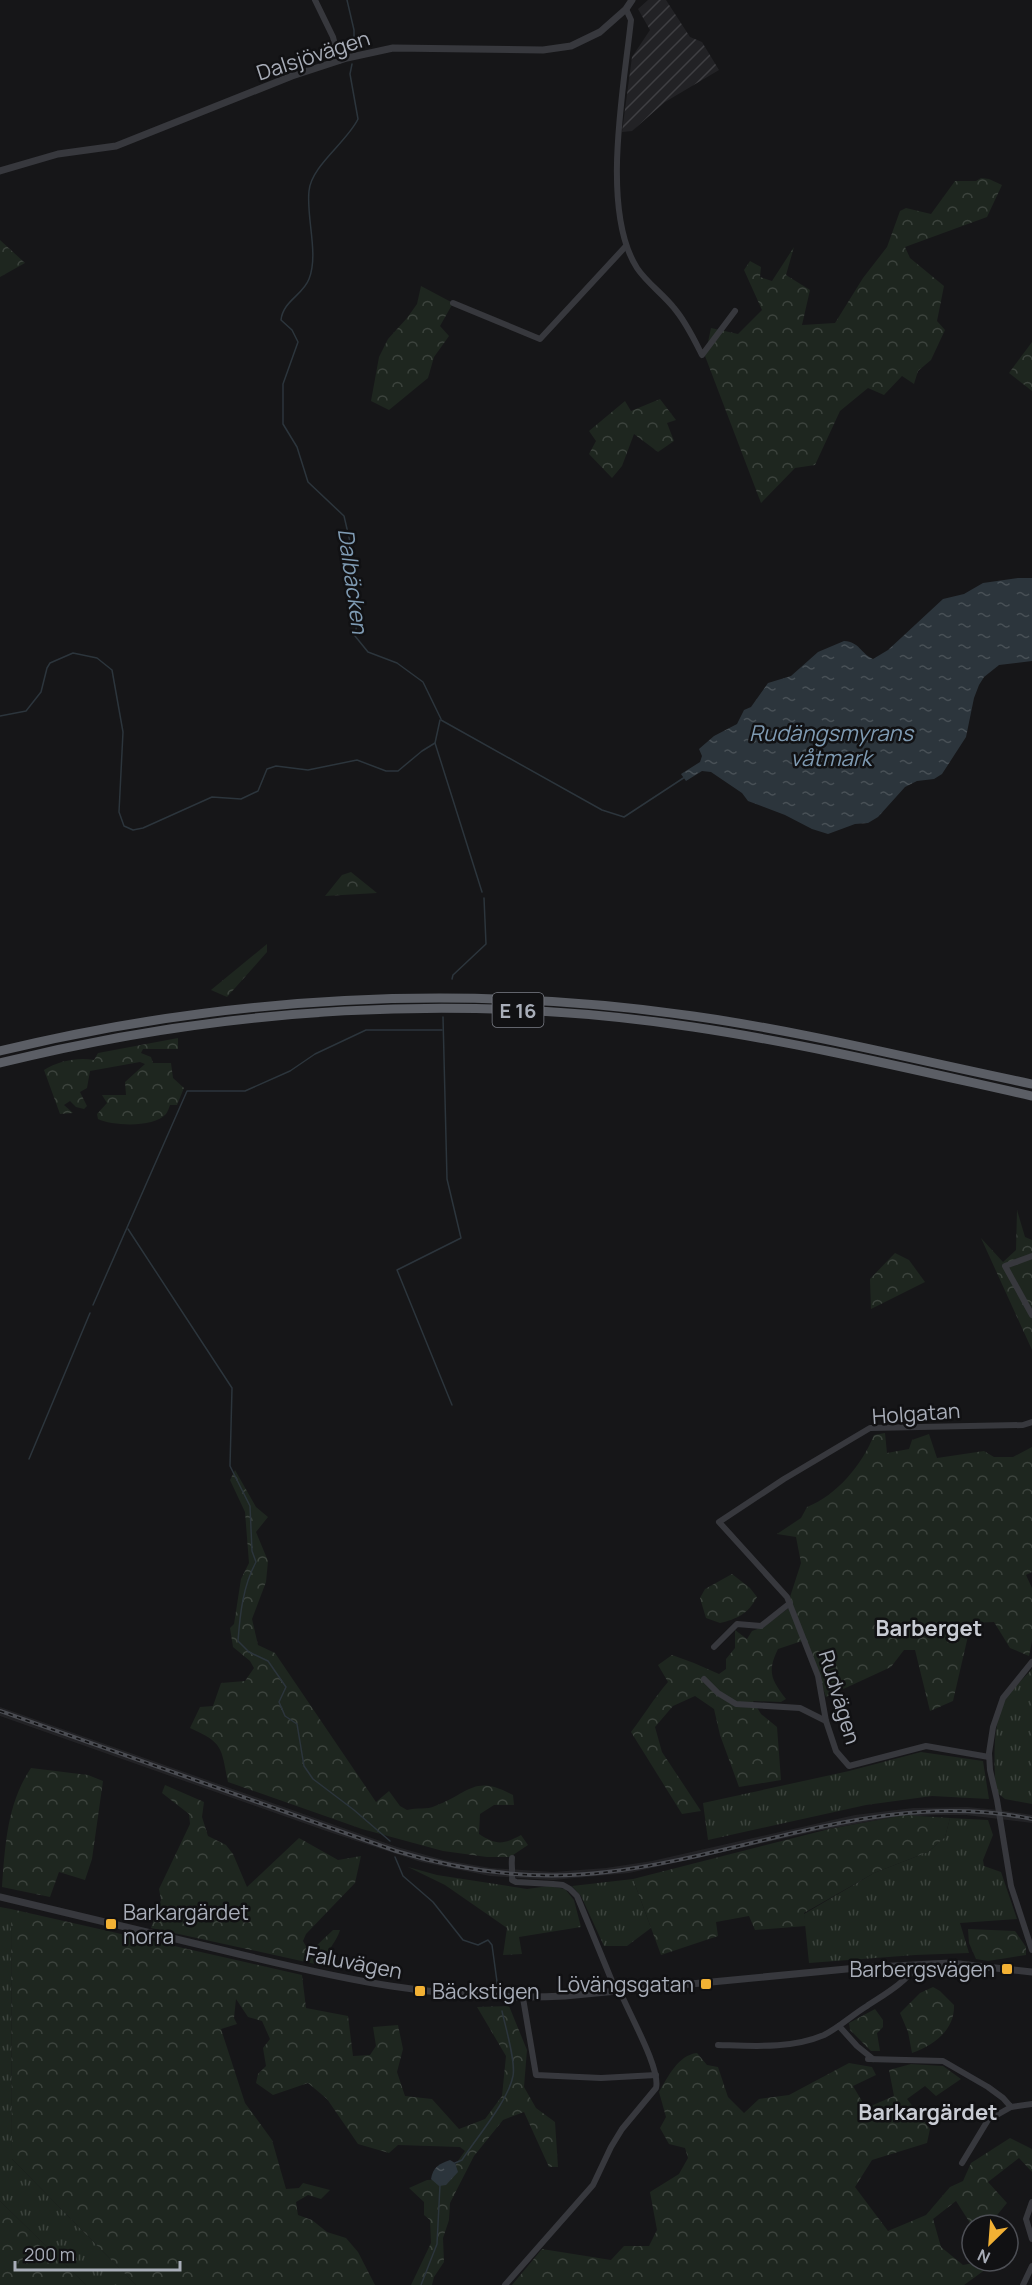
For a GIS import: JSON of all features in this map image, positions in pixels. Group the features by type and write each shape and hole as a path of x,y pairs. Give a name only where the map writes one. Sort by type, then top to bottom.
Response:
{"highway":[{"name":"E 16","path":"0,1052 64,1036 210,1011 375,998 518,1000 634,1009 746,1024 1032,1084"},
{"name":"E 16","path":"0,1063 64,1047 137,1034 288,1015 375,1010 518,1010 632,1020 744,1035 1032,1096"}],"street":[{"path":"315,0 333,37 339,61"},
{"name":"Dalsjövägen","path":"0,171 58,154 116,146 292,76 339,61 393,48 543,50 571,46 600,32 626,9 632,0"},
{"path":"626,9 632,20 616,174 626,246 638,268 675,308 702,355 735,311"},
{"path":"453,303 540,339 626,246"},
{"path":"1032,1256 1005,1266 1032,1315"},
{"name":"Holgatan","path":"719,1522 784,1479 870,1428 1023,1425 1032,1422"},
{"name":"Rudvägen","path":"719,1522 788,1597 818,1676 826,1721 836,1752 849,1766 926,1746 989,1757"},
{"path":"714,1647 737,1624 761,1626 790,1603"},
{"path":"1032,1662 1003,1698 993,1727 989,1757 1011,1886 1032,1950"},
{"path":"704,1679 718,1693 736,1704 800,1708 826,1721"},
{"path":"505,2285 593,2185 616,2138 656,2088 658,2081 577,1896 563,1885 512,1880 512,1858"},
{"name":"Faluvägen","path":"0,1897 350,1980 457,1995 523,1998 857,1968 950,1963 1032,1972"},
{"path":"718,2045 803,2043 839,2026 910,1975 917,1965"},
{"path":"523,1998 536,2075 601,2078 656,2075"},
{"path":"839,2026 870,2059 944,2061 1004,2098 1011,2108"},
{"path":"962,2163 988,2120 1011,2108 1032,2104"},
{"path":"1032,2202 1026,2219 1032,2239"},
{"path":"1023,2285 1032,2266"}],"shaded area":[{"path":"648,0 666,0 690,37 702,42 719,70 665,102 632,131 622,132 632,57 650,30 638,9"},
{"path":"0,1707 397,1847 444,1860 491,1868 553,1872 606,1868 652,1861 855,1815 913,1808 967,1807 999,1810 1032,1815 1032,1823 966,1815 889,1818 817,1831 629,1873 553,1880 490,1876 421,1862 332,1833 0,1716"}],"green space":[{"path":"981,178 1002,185 987,217 905,247 910,258 944,286 937,321 945,330 931,360 918,371 914,384 902,376 884,395 868,388 840,411 815,465 795,468 761,503 705,356 711,328 738,334 762,310 744,270 750,261 761,267 760,277 772,281 794,247 786,275 810,290 802,325 835,323 863,278 887,247 900,211 906,208 931,214 955,181 976,181"},
{"path":"0,240 25,263 0,277"},
{"path":"421,286 453,303 440,326 449,336 434,357 428,378 389,410 371,401 379,357 388,339 417,304"},
{"path":"1032,342 1032,391 1009,373"},
{"path":"660,399 676,420 667,423 674,441 658,452 634,434 622,466 612,478 589,454 596,441 589,431 625,401 631,411"},
{"path":"351,872 377,893 325,896 342,875"},
{"path":"267,944 267,952 227,997 211,990"},
{"path":"178,1038 178,1049 143,1049 141,1053 151,1057 153,1063 171,1063 173,1078 184,1088 177,1105 170,1105 166,1114 160,1119 143,1124 133,1124 113,1123 98,1119 97,1114 107,1103 102,1095 126,1095 125,1082 145,1064 140,1062 90,1071 87,1088 80,1092 87,1106 84,1109 76,1107 70,1101 64,1105 73,1113 60,1114 44,1070 68,1061 94,1060 98,1053"},
{"path":"1017,1210 1025,1237 1032,1240 1032,1350 981,1238 1003,1262 1016,1250"},
{"path":"895,1253 909,1260 925,1282 871,1309 870,1279"},
{"path":"885,1433 887,1453 909,1449 912,1440 929,1434 937,1458 984,1451 994,1457 1013,1457 1032,1447 1032,1572 1026,1575 1032,1588 1032,1641 1029,1656 1010,1648 994,1622 971,1623 953,1701 930,1711 915,1650 904,1650 891,1667 826,1697 790,1597 801,1563 796,1537 777,1534 801,1518 807,1507 838,1487 863,1457 874,1435"},
{"path":"235,1470 256,1507 268,1517 256,1532 268,1561 266,1582 252,1619 258,1645 275,1653 376,1802 389,1791 400,1806 407,1810 429,1808 473,1787 489,1786 500,1789 513,1795 514,1805 494,1805 480,1814 479,1834 495,1842 509,1841 521,1835 528,1845 510,1857 487,1857 443,1851 362,1829 228,1782 219,1748 209,1738 190,1728 200,1707 213,1706 221,1683 245,1681 254,1668 250,1661 233,1647 230,1628 234,1624 241,1579 249,1563 245,1512 230,1480"},
{"path":"732,1574 750,1588 757,1597 754,1603 746,1612 732,1620 720,1623 706,1618 700,1598 705,1589"},
{"path":"790,1607 802,1641 778,1649 772,1664 774,1680 786,1699 781,1702 753,1701 761,1714 777,1727 781,1780 739,1787 720,1735 714,1709 695,1696 673,1706 655,1727 662,1752 701,1811 682,1814 631,1732 668,1682 658,1665 672,1655 719,1674 726,1669 726,1659 735,1648 735,1630 747,1639 752,1631 765,1626"},
{"path":"1032,1669 1032,1804 1005,1799 996,1792 994,1754 996,1728 1003,1704"},
{"path":"921,1752 983,1761 989,1799 932,1796 866,1805 708,1840 703,1803 849,1771"},
{"path":"31,1768 88,1775 103,1781 92,1859 85,1880 59,1872 50,1897 2,1887 6,1841 12,1810 23,1781"},
{"path":"165,1785 204,1802 202,1817 208,1836 226,1845 233,1854 247,1887 299,1838 338,1860 361,1856 355,1883 306,1934 303,1941 307,1948 314,1948 333,1930 340,1930 326,1956 324,1966 151,1928 161,1900 159,1889 190,1824 189,1814 162,1793"},
{"path":"905,1815 950,1818 945,1837 928,1852 874,1873 804,1913 806,1926 755,1930 749,1916 716,1922 718,1936 661,1955 633,1879 829,1829"},
{"path":"950,1818 988,1820 993,1835 983,1860 984,1866 1001,1872 1017,1919 960,1923 969,1953 809,1963 804,1914 874,1873 928,1852 945,1837"},
{"path":"408,1867 437,1875 527,1889 549,1886 565,1889 574,1900 581,1927 519,1937 522,1954 503,1955 507,1928 445,1885"},
{"path":"633,1879 651,1928 627,1946 604,1946 581,1896 572,1886"},
{"path":"0,1907 11,1909 12,2159 136,2285 86,2285 0,2201"},
{"path":"11,1909 302,1975 306,2008 348,2016 353,2056 370,2055 376,2046 373,2027 398,2025 403,2049 397,2072 405,2096 432,2099 459,2129 485,2119 502,2096 506,2056 477,2007 509,2006 527,2050 524,2087 536,2108 555,2122 558,2167 549,2167 524,2112 503,2120 474,2156 450,2203 449,2220 443,2238 444,2262 434,2277 432,2285 411,2285 431,2243 430,2220 424,2215 424,2202 409,2188 427,2180 445,2179 465,2151 460,2147 398,2145 389,2153 358,2144 327,2099 308,2083 273,2095 256,2083 258,2074 266,2066 263,2048 270,2039 262,2021 248,2017 236,1999 234,2018 237,2024 221,2029 245,2103 272,2140 286,2189 299,2188 303,2183 330,2190 321,2199 308,2195 296,2202 298,2215 312,2220 327,2232 346,2238 358,2252 375,2285 136,2285 12,2159"},
{"path":"968,1929 1015,1931 1026,1947 1026,1955 988,1961 976,1959 969,1943"},
{"path":"933,1987 954,2005 951,2022 935,2041 912,2053 908,2032 900,2013 920,1993"},
{"path":"875,2009 883,2020 883,2027 877,2033 880,2051 871,2051 850,2030 849,2023"},
{"path":"697,2053 707,2065 718,2067 728,2097 744,2113 759,2099 789,2095 849,2063 872,2067 876,2075 853,2086 866,2108 894,2096 889,2070 911,2064 943,2066 961,2079 936,2096 925,2086 907,2099 930,2129 927,2143 872,2160 855,2187 888,2231 926,2215 950,2187 963,2181 971,2163 1010,2138 1032,2149 1032,2172 1019,2158 988,2182 1007,2203 999,2213 964,2213 956,2201 933,2219 941,2247 960,2263 960,2273 981,2273 964,2285 512,2285 542,2249 611,2260 624,2246 649,2246 657,2230 650,2192 679,2174 688,2158 685,2148 669,2144 660,2128 666,2117 659,2092 679,2062"},
{"path":"0,2201 86,2285 0,2285"}],"water":[{"name":"Rudängsmyrans våtmark","path":"1032,578 1032,661 999,665 984,677 974,698 966,737 942,774 934,779 917,781 905,787 878,817 868,823 855,824 828,834 748,801 742,793 711,772 702,771 686,781 681,774 700,762 702,756 699,749 714,736 737,724 744,710 751,707 768,683 791,676 818,652 844,641 853,643 873,659 888,650 943,599 964,594 983,583"},
{"path":"450,2160 455,2163 458,2172 446,2185 439,2186 431,2179 433,2172"}],"waterway":[{"name":"Dalbäcken","path":"347,0 354,30 354,51"},
{"name":"Dalbäcken","path":"352,64 350,74 358,119 353,128 322,163 311,182 309,201 313,247 312,269 306,285 285,308 281,320 292,330 298,342 283,384 283,424 297,447 308,482 344,516 360,603 355,636 368,652 397,663 423,682 441,719"},
{"path":"0,716 26,711 41,692 50,663 73,653 97,658 112,670 123,732 119,812 124,826 133,830 143,828 212,797 241,799 258,791 267,769 276,766 308,770 357,760 386,771 398,771 435,743"},
{"path":"440,720 435,743 482,892"},
{"path":"441,720 602,810 624,817 685,777"},
{"path":"452,979 453,975 486,944 484,898"},
{"path":"443,1017 447,1179 461,1238 397,1270 452,1405"},
{"path":"93,1305 187,1091 245,1091 290,1071 315,1054 366,1030 442,1030"},
{"path":"128,1229 232,1388 230,1466 250,1506 252,1551 256,1562 245,1590 238,1641 249,1652 268,1661 286,1687 279,1702 285,1716 297,1724 304,1766 313,1779 390,1841"},
{"path":"29,1459 90,1313"},
{"path":"395,1857 403,1876 433,1902 463,1940 478,1945 488,1940 492,1945 498,1989"},
{"path":"455,2163 462,2160 499,2108 510,2086 514,2070 502,2011"},
{"path":"421,2285 437,2244 440,2185"}],"railway":[{"path":"0,1711 396,1851 448,1864 500,1873 580,1875 607,1872 661,1864 870,1818 923,1812 977,1812 1032,1819"}],"place":[{"name":"Barkargärdet norra","path":"111,1924"},
{"name":"Barbergsvägen","path":"1007,1969"},
{"name":"Lövängsgatan","path":"706,1984"},
{"name":"Bäckstigen","path":"420,1991"}],"district":[{"name":"Barberget","path":"929,1628"},
{"name":"Barkargärdet","path":"928,2112"}]}
